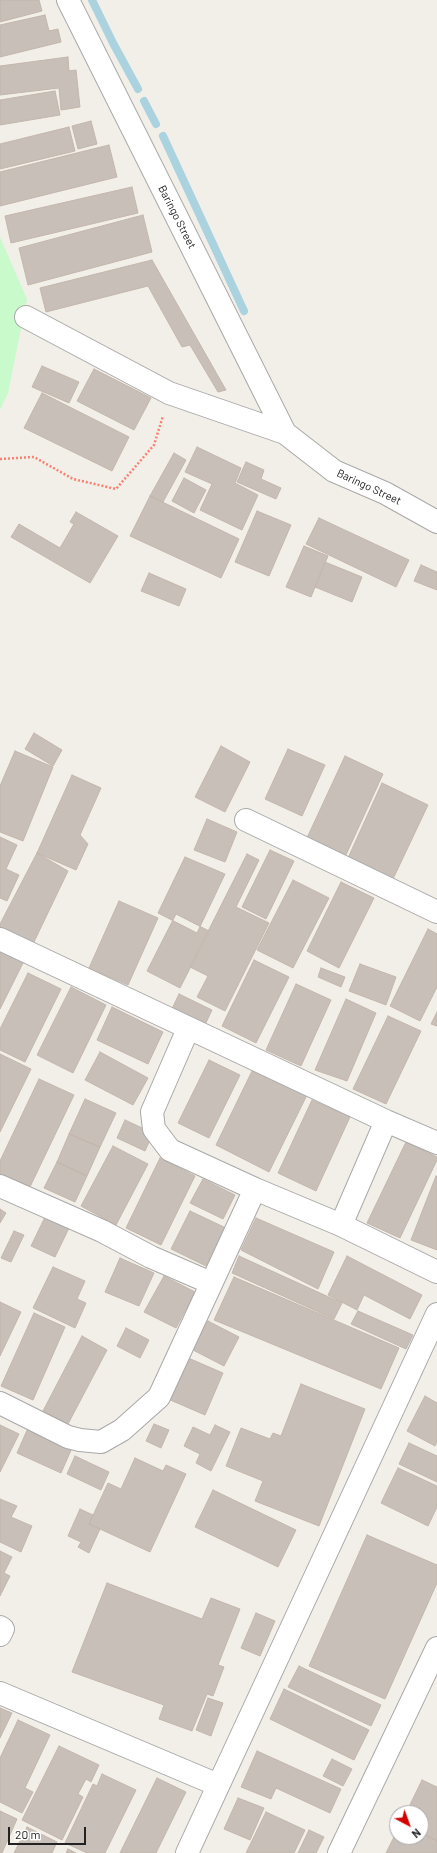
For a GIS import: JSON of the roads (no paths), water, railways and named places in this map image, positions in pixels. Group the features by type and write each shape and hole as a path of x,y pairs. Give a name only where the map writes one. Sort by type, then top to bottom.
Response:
{"street":[{"name":"Baringo Street","path":"68,0 285,433"},
{"name":"Baringo Street","path":"26,317 169,393 285,433 334,471 385,494 437,522"},
{"path":"246,820 437,912"},
{"path":"0,939 188,1029 386,1121 437,1143"},
{"path":"188,1029 152,1112 154,1129 170,1150 255,1189 341,1225 437,1272"},
{"path":"341,1225 386,1121"},
{"path":"0,1186 102,1231 152,1258 211,1284"},
{"path":"0,1403 68,1437 80,1440 101,1442 122,1430 159,1397 255,1189"},
{"path":"187,1853 437,1314"},
{"path":"0,1627 3,1628 0,1635"},
{"path":"340,1853 437,1648"},
{"path":"0,1693 218,1785"}],"waterway":[{"path":"92,0 138,89"},
{"path":"144,101 156,124"},
{"path":"163,136 244,311"}]}
